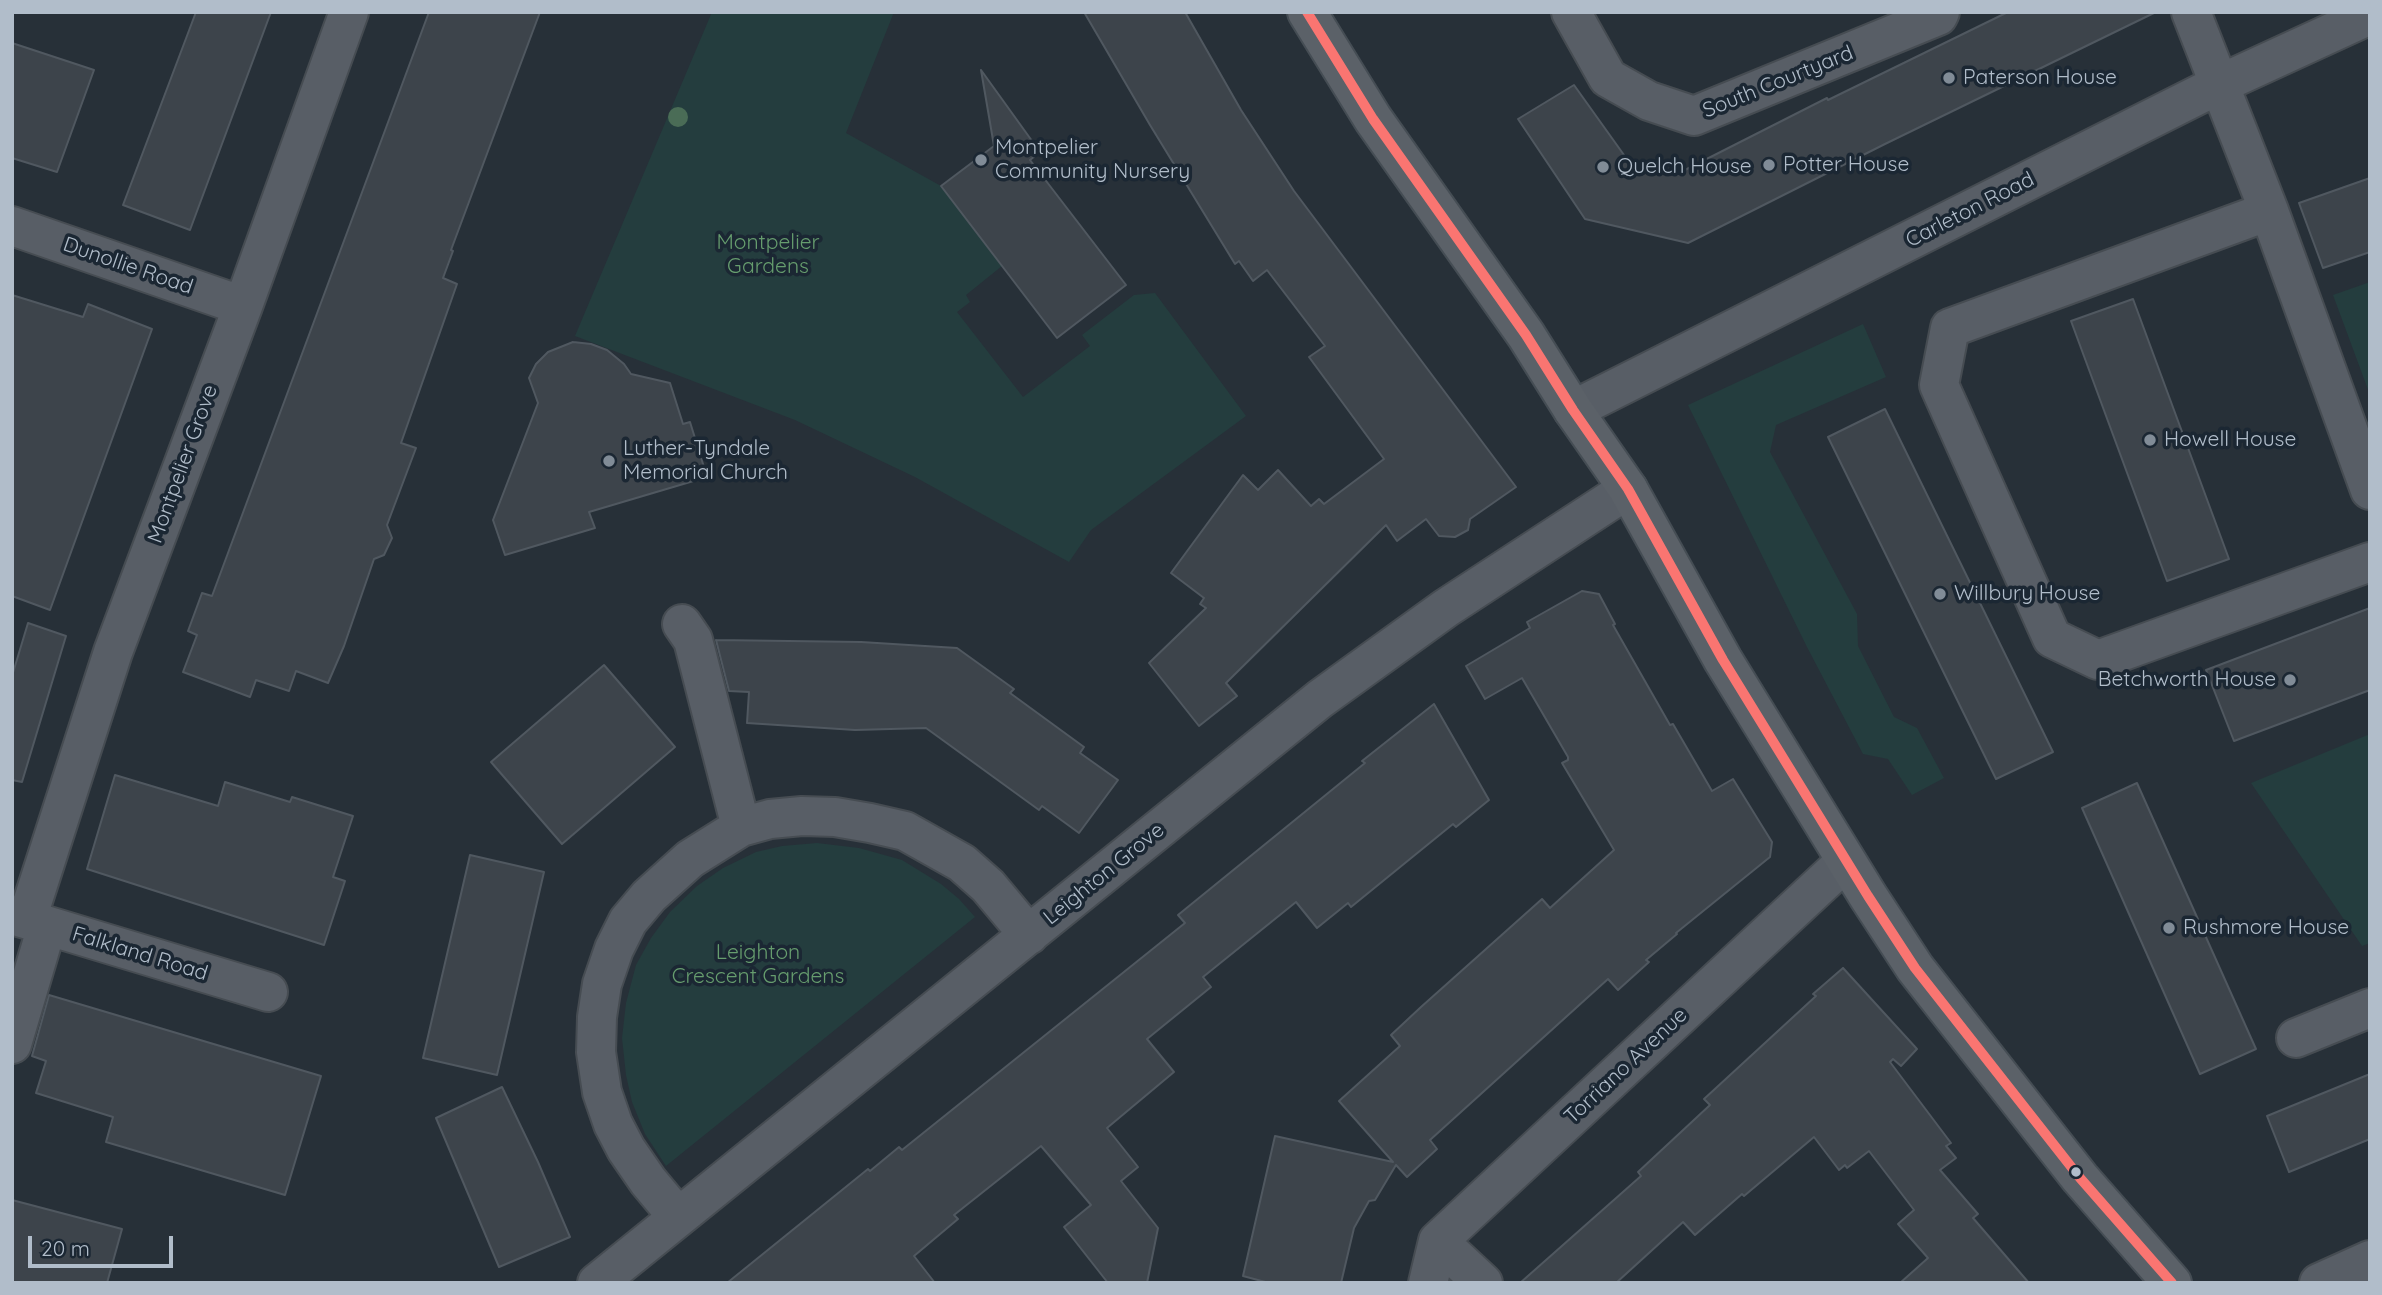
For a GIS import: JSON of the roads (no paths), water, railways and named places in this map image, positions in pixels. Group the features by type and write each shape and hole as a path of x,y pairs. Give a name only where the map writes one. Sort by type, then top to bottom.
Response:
{"main road":[{"path":"1307,12 1373,118 1526,335 1573,410 1628,489 1723,660 1915,968 2080,1178 2172,1283"}],"street":[{"name":"Montpelier Grove","path":"12,1044 29,920 113,652 243,306 349,12"},
{"name":"South Courtyard","path":"1571,12 1608,78 1649,101 1694,116 1938,16 1940,12"},
{"path":"2191,12 2269,211 2370,490"},
{"name":"Carleton Road","path":"1573,410 2220,84 2370,15"},
{"path":"2269,211 1950,328 1939,385 2052,638 2098,660 2370,562"},
{"name":"Dunollie Road","path":"12,226 243,306"},
{"name":"Leighton Grove","path":"597,1283 1320,699 1446,608 1628,489"},
{"path":"681,624 693,640 741,827"},
{"path":"678,1217 626,1149 609,1113 602,1092 596,1052 597,1017 602,984 614,949 628,921 649,896 690,859 741,827 770,819 835,817 905,831 962,863 988,886 1029,935"},
{"name":"Torriano Avenue","path":"1438,1241 1846,861"},
{"name":"Falkland Road","path":"29,920 268,992"},
{"path":"2296,1038 2370,1008"},
{"path":"1429,1283 1438,1241"},
{"path":"1438,1241 1483,1283"},
{"path":"2319,1283 2370,1260"}],"place":[{"name":"Paterson House","path":"1949,78"},
{"name":"Montpelier Community Nursery","path":"981,160"},
{"name":"Potter House","path":"1769,165"},
{"name":"Quelch House","path":"1603,167"},
{"name":"Howell House","path":"2150,440"},
{"name":"Luther-Tyndale Memorial Church","path":"609,461"},
{"name":"Willbury House","path":"1940,594"},
{"name":"Betchworth House","path":"2290,680"},
{"name":"Rushmore House","path":"2169,928"}],"park label":[{"name":"Montpelier Gardens","path":"768,255"},
{"name":"Leighton Crescent Gardens","path":"758,965"}]}
